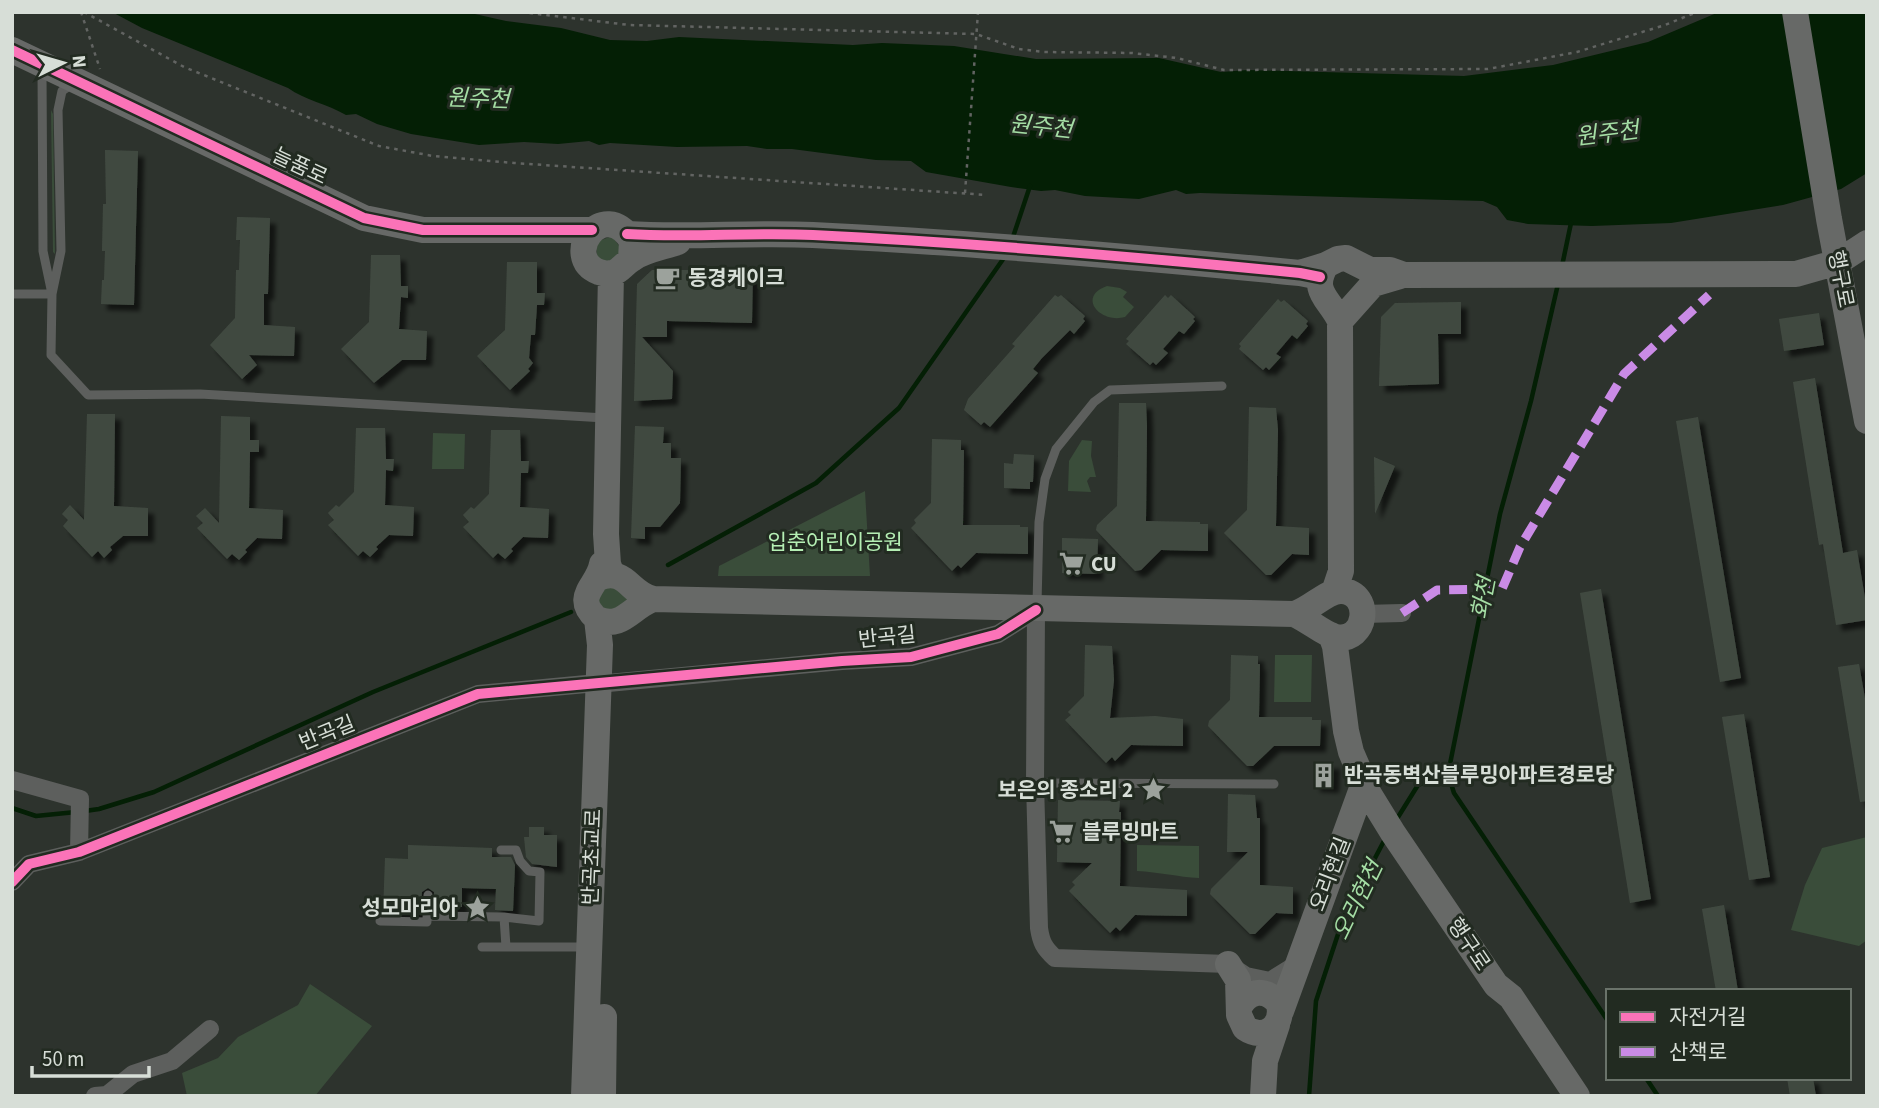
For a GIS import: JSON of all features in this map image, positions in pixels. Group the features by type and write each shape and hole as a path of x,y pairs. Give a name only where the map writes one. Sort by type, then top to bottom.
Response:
{"street":[{"name":"행구로","path":"1795,12 1829,219 1867,421"},
{"name":"늘품로","path":"12,50 364,218 423,230 537,232 588,240"},
{"path":"607,418 623,256 614,225 607,225 588,240 589,265 595,270 623,256 696,236 808,235 968,243 1315,272 1338,259 1354,261 1370,270 1390,270 1404,275"},
{"path":"1335,312 1361,298 1373,284 1404,275 1797,274 1838,262 1867,243"},
{"path":"1354,261 1365,272 1366,288 1361,298"},
{"path":"1315,272 1320,290 1335,312 1339,609 1335,646 1346,731 1370,783"},
{"name":"반곡초교로","path":"584,1096 602,683 620,599 608,564 607,418"},
{"path":"620,599 1036,610 1294,614 1339,609 1402,613"},
{"path":"1036,610 1035,783 1041,942 1055,958 1228,964 1266,986 1275,998 1279,1018 1265,1033 1251,1032 1241,1022 1238,980 1228,964"},
{"name":"반곡길","path":"12,882 29,864 79,852 478,694 911,657 998,634 1036,610"},
{"name":"반곡초교로","path":"602,683 603,1096"},
{"path":"12,780 80,799 79,852"},
{"name":"행구로","path":"1370,783 1393,802 1438,885 1505,973 1511,997 1577,1096"},
{"name":"오리현길","path":"1263,1096 1265,1061 1297,964 1370,783"},
{"path":"1240,1007 1248,996 1297,964"},
{"path":"95,1096 107,1095 133,1074 172,1061 210,1029"},
{"path":"1251,1032 1255,1096"}],"lane":[{"path":"41,62 43,251 52,294"},
{"path":"78,80 62,91 58,110 61,251 52,294 51,355 88,396 200,394 607,418"},
{"path":"12,294 52,294"},
{"path":"1036,610 1039,522 1045,479 1056,449 1094,402 1110,390 1222,386"},
{"path":"1035,783 1274,784"},
{"path":"380,921 504,918 538,921 540,872 529,872 520,861 516,850 502,850"},
{"path":"427,921 428,895"},
{"path":"504,918 506,947"},
{"path":"482,947 589,947"}],"path":[{"path":"83,12 109,95"},
{"path":"83,12 184,67 379,146 433,156 514,163 987,195"},
{"path":"521,12 629,25 976,34 1019,49 1044,52 1132,53 1177,58 1224,69 1488,69 1577,52 1665,25 1697,12"},
{"path":"965,193 978,12"}],"green space":[{"path":"51,110 53,114 55,254 53,252"},
{"path":"612,236 622,250 610,263 597,258 596,242"},
{"path":"1107,286 1127,292 1123,297 1134,307 1125,317 1108,317 1095,308 1093,296"},
{"path":"433,433 465,434 464,469 432,469"},
{"path":"1082,440 1092,441 1091,456 1096,477 1090,477 1087,481 1091,492 1068,491 1069,461"},
{"name":"입춘어린이공원","path":"865,491 870,576 718,576 719,566"},
{"path":"617,583 628,600 612,616 594,598 595,592"},
{"path":"1275,655 1312,655 1311,702 1274,702"},
{"path":"1867,837 1867,940 1859,946 1791,930 1805,885 1822,848"},
{"path":"1137,845 1199,846 1199,878 1137,871"},
{"path":"310,984 372,1026 315,1096 187,1096 182,1073 218,1058 238,1037 298,1005"}],"water":[{"name":"원주천","path":"112,12 466,12 506,21 561,28 610,40 647,41 679,37 853,45 882,43 954,46 1036,59 1159,58 1221,72 1248,70 1464,76 1553,65 1648,42 1719,12 1867,12 1867,173 1841,189 1783,205 1671,223 1592,226 1528,224 1507,220 1497,207 1483,201 1186,194 1176,190 1139,199 1085,196 1055,190 1011,187 926,172 911,161 876,160 792,149 610,143 599,145 589,141 479,145 411,134 377,124 356,114 346,115 142,28"}],"building":[{"path":"105,150 138,151 134,305 101,304 105,251 102,251 103,204 106,204"},
{"path":"237,217 270,218 268,294 264,294 264,325 295,327 294,356 249,355 257,365 242,379 210,345 235,318 240,240 236,240"},
{"path":"371,255 400,255 401,286 408,286 408,298 401,297 399,329 427,331 426,360 402,360 374,383 341,349 369,322"},
{"path":"507,262 537,262 537,293 545,293 544,305 537,305 535,335 531,335 529,358 533,363 528,369 530,371 510,390 477,356 505,330"},
{"path":"652,270 753,270 752,323 667,321 667,337 642,337 673,371 672,399 634,401 637,284"},
{"path":"1055,295 1061,295 1085,316 1085,321 1074,334 1070,330 1042,358 1033,369 1038,373 990,427 984,422 981,425 964,410 968,399"},
{"path":"1165,295 1168,298 1171,295 1195,317 1195,321 1184,334 1179,331 1163,349 1168,353 1156,365 1153,362 1150,365 1126,344 1129,341 1126,339"},
{"path":"1278,299 1281,302 1284,300 1308,321 1308,326 1297,339 1292,335 1276,354 1281,357 1269,370 1266,367 1263,370 1239,349 1239,344"},
{"path":"1461,302 1461,334 1438,334 1439,384 1379,386 1381,317 1395,303"},
{"path":"1819,313 1824,345 1784,351 1779,319"},
{"path":"1815,378 1843,553 1857,550 1867,610 1867,620 1836,625 1823,544 1819,545 1793,382"},
{"path":"1119,403 1146,403 1146,521 1208,524 1208,551 1161,550 1141,570 1135,571 1096,530 1097,525 1117,506"},
{"path":"1249,407 1276,408 1276,526 1309,528 1309,555 1292,554 1271,575 1266,575 1224,533 1247,510"},
{"path":"87,414 115,414 114,506 148,508 148,536 123,536 110,547 112,550 104,558 98,551 92,557 63,526 68,520 62,514 70,505 84,520"},
{"path":"221,416 250,417 250,440 259,440 259,452 250,452 249,508 283,510 282,539 257,538 239,560 232,554 227,559 197,528 203,523 196,516 205,508 219,523"},
{"path":"1698,417 1741,678 1720,682 1676,421"},
{"path":"635,426 664,427 663,443 671,443 671,458 681,458 680,503 660,527 645,527 645,539 631,538"},
{"path":"356,428 385,428 386,459 394,459 393,471 386,470 385,505 414,507 413,536 389,535 370,557 363,551 358,556 328,525 334,520 328,513 336,505 339,507 354,492"},
{"path":"491,430 520,430 521,461 529,461 528,473 521,473 520,507 549,509 548,538 523,537 505,559 498,553 493,558 463,527 469,522 463,515 471,507 474,509 489,494"},
{"path":"932,439 961,440 961,450 964,450 963,525 1028,527 1028,554 976,553 961,568 958,565 952,571 911,528 916,523 914,520 931,503"},
{"path":"1014,454 1034,455 1033,482 1030,482 1030,489 1004,488 1004,463 1013,464"},
{"path":"1374,457 1395,466 1375,514"},
{"path":"1062,538 1098,539 1097,574 1062,573"},
{"path":"1601,589 1651,899 1630,903 1580,593"},
{"path":"1085,645 1112,646 1114,680 1110,718 1155,716 1183,719 1183,746 1131,745 1115,761 1112,757 1106,763 1065,720 1071,715 1068,712 1084,696"},
{"path":"1231,655 1258,656 1259,717 1312,717 1312,720 1321,720 1320,746 1274,746 1253,766 1247,766 1208,726 1209,721 1230,700"},
{"path":"1859,664 1867,710 1867,801 1860,802 1838,667"},
{"path":"1744,714 1770,877 1749,880 1722,717"},
{"name":"반곡동벽산블루밍아파트경로당","path":"1315,763 1334,763 1333,787 1314,786"},
{"path":"1228,794 1255,795 1257,818 1260,818 1260,885 1293,887 1293,914 1276,913 1255,934 1250,934 1210,894 1211,889 1248,852 1227,852"},
{"path":"1058,800 1120,801 1120,886 1187,890 1187,916 1135,915 1120,931 1116,927 1110,933 1069,891 1075,885 1072,882 1092,863 1057,862"},
{"path":"529,827 544,827 544,835 557,835 557,867 532,864 526,857 524,837 529,837"},
{"path":"408,845 492,848 492,857 511,857 515,865 513,911 495,910 496,889 462,888 462,907 434,909 434,892 428,888 422,892 418,915 383,914 385,858 408,859"},
{"path":"1724,905 1738,989 1716,989 1702,909"},
{"path":"1787,1080 1813,1080 1816,1096 1790,1096"}],"waterway":[{"path":"1013,237 1030,186"},
{"name":"화천","path":"1562,266 1571,223"},
{"path":"668,565 816,483 899,408 1006,255"},
{"name":"화천","path":"1558,284 1531,401 1500,514 1448,774 1454,793 1606,1018"},
{"path":"85,811 154,792 373,692 571,612"},
{"name":"오리현천","path":"1395,822 1418,785 1448,774"},
{"path":"12,808 36,816 76,812"},
{"name":"오리현천","path":"1309,1096 1316,1001 1343,919 1385,839"},
{"name":"화천","path":"1647,1080 1658,1096"}],"marked path":[{"path":"1402,613 1437,590 1502,589 1520,547 1624,374 1709,295"}],"cycle path":[{"path":"12,50 364,218 423,230 592,230"},
{"path":"627,234 790,234 874,238 1118,256 1320,277"},
{"path":"12,882 29,864 79,852 478,694 911,657 998,634 1036,610"}],"place":[{"name":"동경케이크","path":"668,278"},
{"name":"CU","path":"1071,564"},
{"name":"반곡동벽산블루밍아파트경로당","path":"1324,775"},
{"name":"보은의 종소리 2","path":"1153,790"},
{"name":"블루밍마트","path":"1062,832"},
{"name":"성모마리아","path":"478,908"}]}
